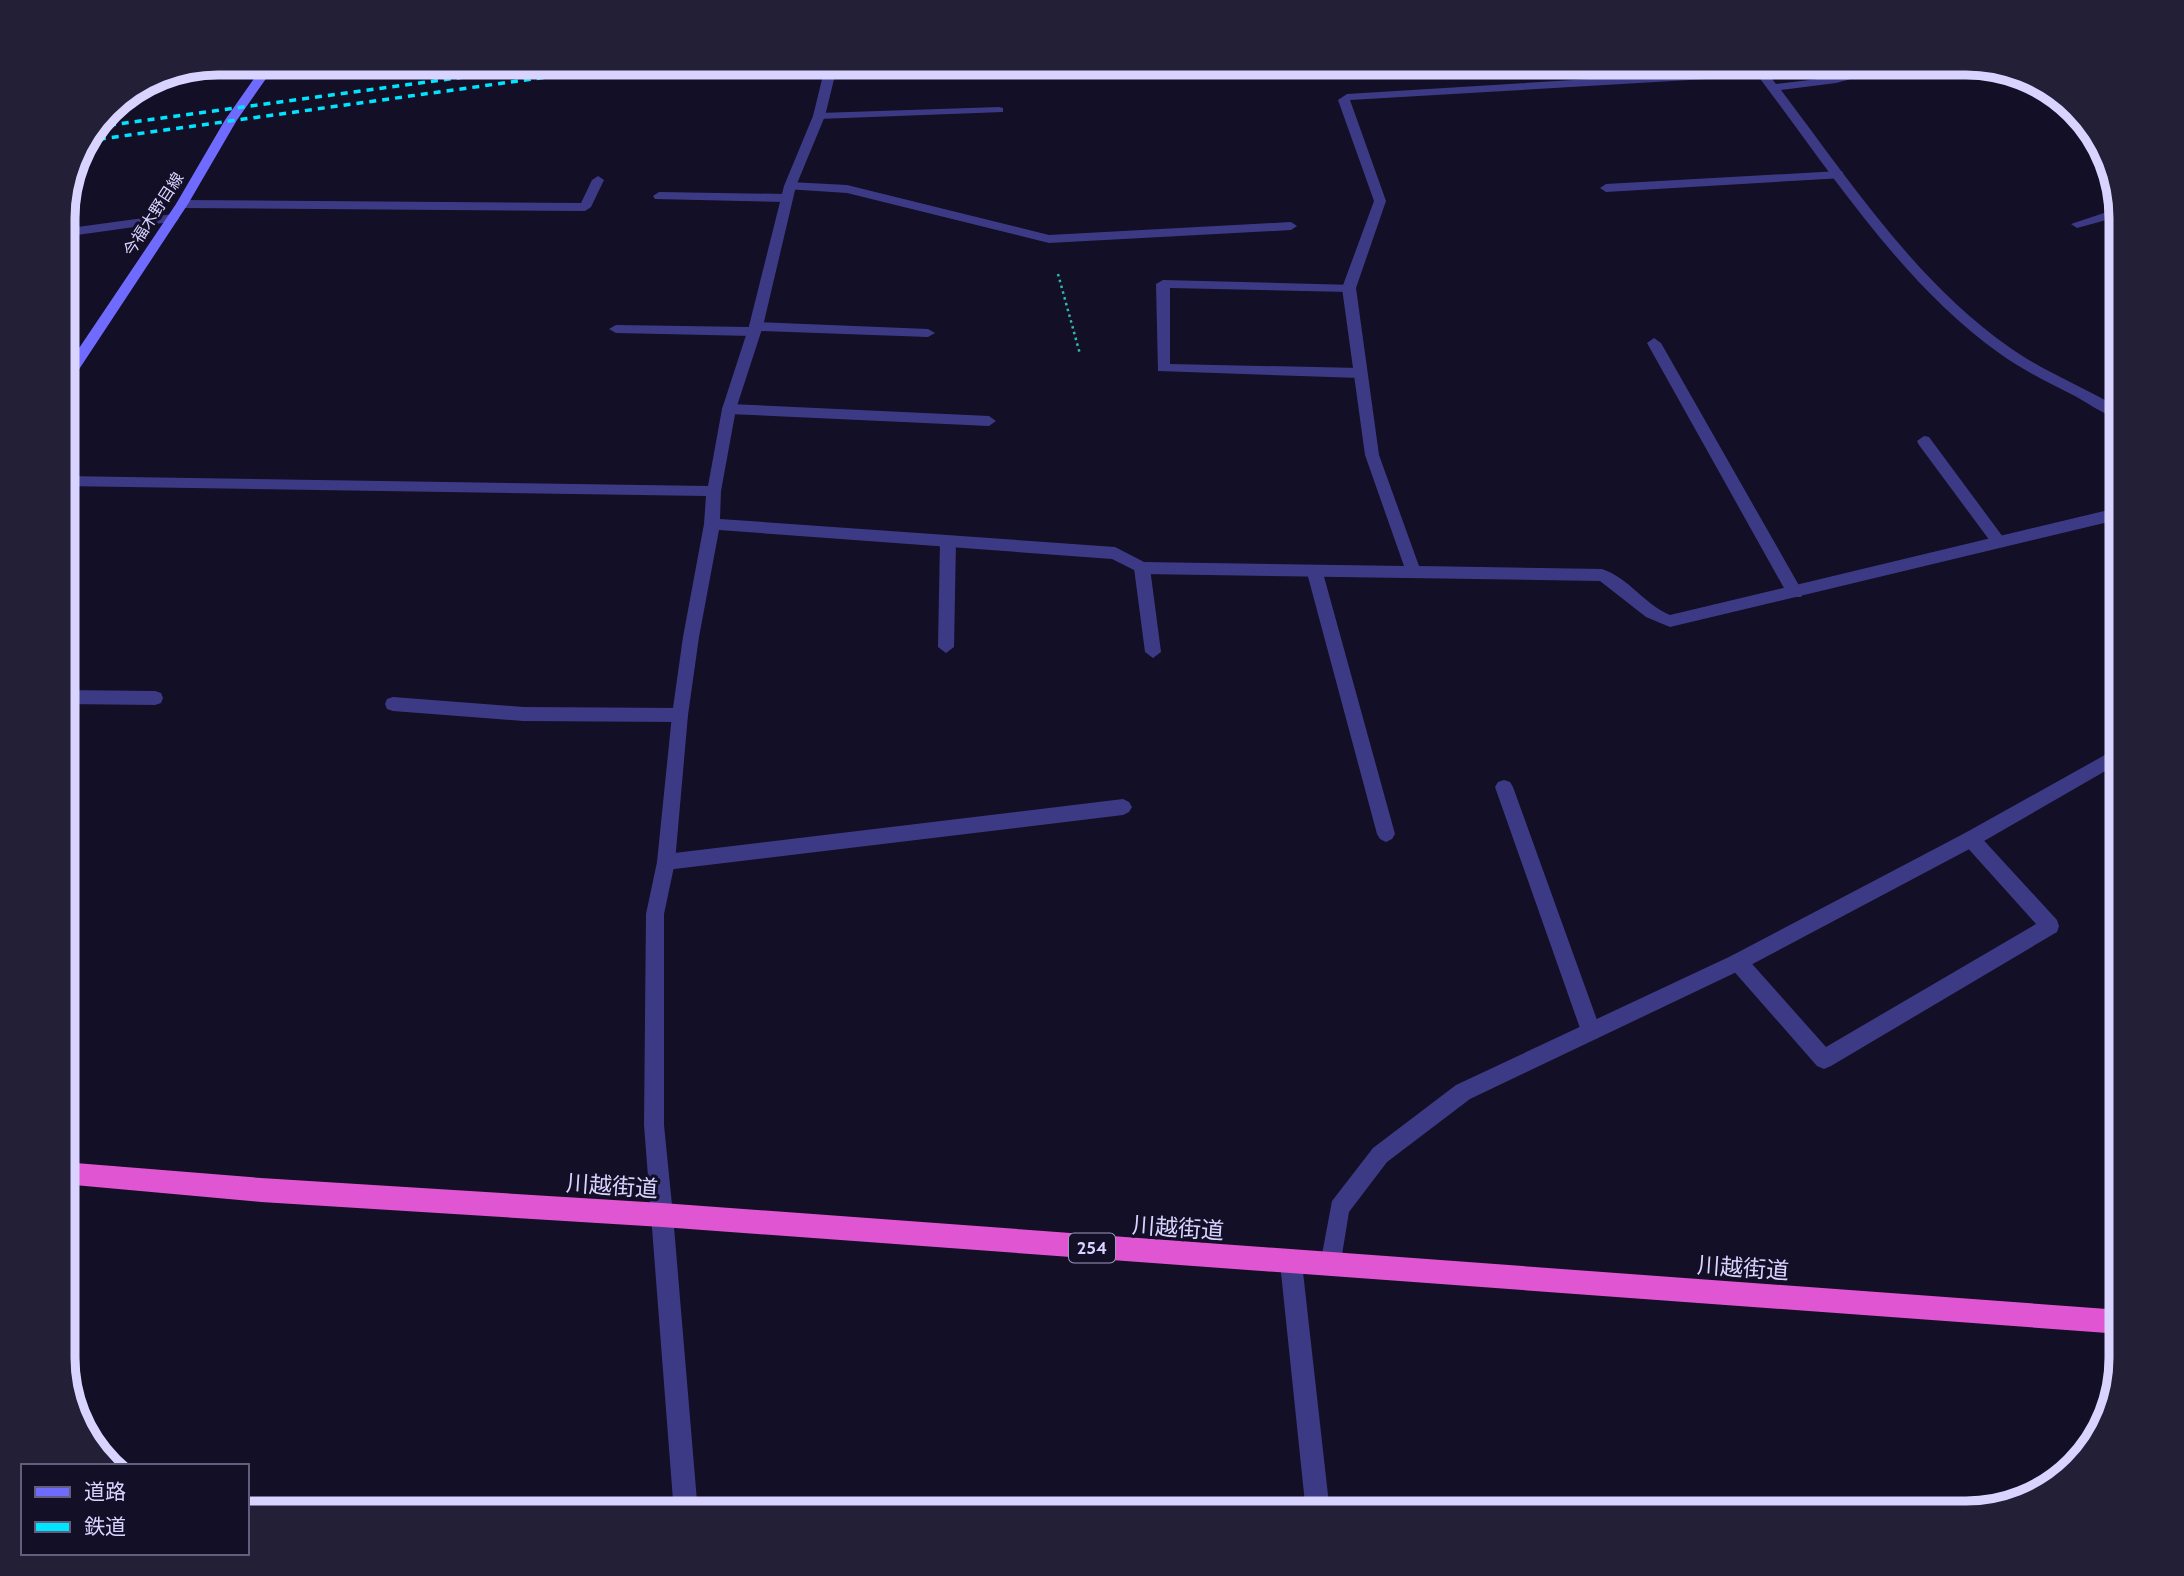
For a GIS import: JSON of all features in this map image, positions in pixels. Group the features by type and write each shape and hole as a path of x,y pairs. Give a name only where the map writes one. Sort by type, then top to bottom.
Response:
{"highway":[{"name":"川越街道","path":"76,1175 261,1190 662,1215 2109,1321"}],"main road":[{"name":"今福木野目線","path":"76,356 173,218 231,120 262,76"}],"street":[{"path":"1414,573 1372,455 1349,288 1380,201 1344,100 1347,97 1656,75"},
{"path":"1763,75 1913,267 1988,338 2038,374 2109,409"},
{"path":"1773,88 1854,75"},
{"path":"685,1501 654,1125 655,927 666,862 680,715 691,637 712,524 714,491 729,409 755,329 789,192 819,116 829,76"},
{"path":"819,116 999,110"},
{"path":"1606,188 1839,175"},
{"path":"182,204 585,207 598,180"},
{"path":"659,196 847,189 1049,239 1291,226"},
{"path":"2077,224 2109,215"},
{"path":"76,231 173,218"},
{"path":"1349,288 1163,284 1163,368 1360,373"},
{"path":"616,328 928,334"},
{"path":"1654,343 1795,593"},
{"path":"729,409 989,421"},
{"path":"1924,441 1998,541"},
{"path":"76,481 714,491"},
{"path":"712,524 1115,554 1142,568 1315,573 1602,575 1613,580 1659,619 1670,621 2109,516"},
{"path":"946,647 948,541"},
{"path":"1142,568 1153,652"},
{"path":"1315,573 1386,834"},
{"path":"76,697 155,698"},
{"path":"393,704 523,714 680,715"},
{"path":"1331,1265 1339,1208 1380,1155 1463,1093 1738,962 1971,839 2109,760"},
{"path":"1504,787 1591,1031"},
{"path":"666,862 1123,807"},
{"path":"1738,962 1824,1059 2050,926 1971,839"},
{"path":"1291,1263 1317,1501"}],"path":[{"path":"1049,239 1080,354"}],"railway":[{"path":"110,125 472,76"},
{"path":"99,139 556,76"}]}
